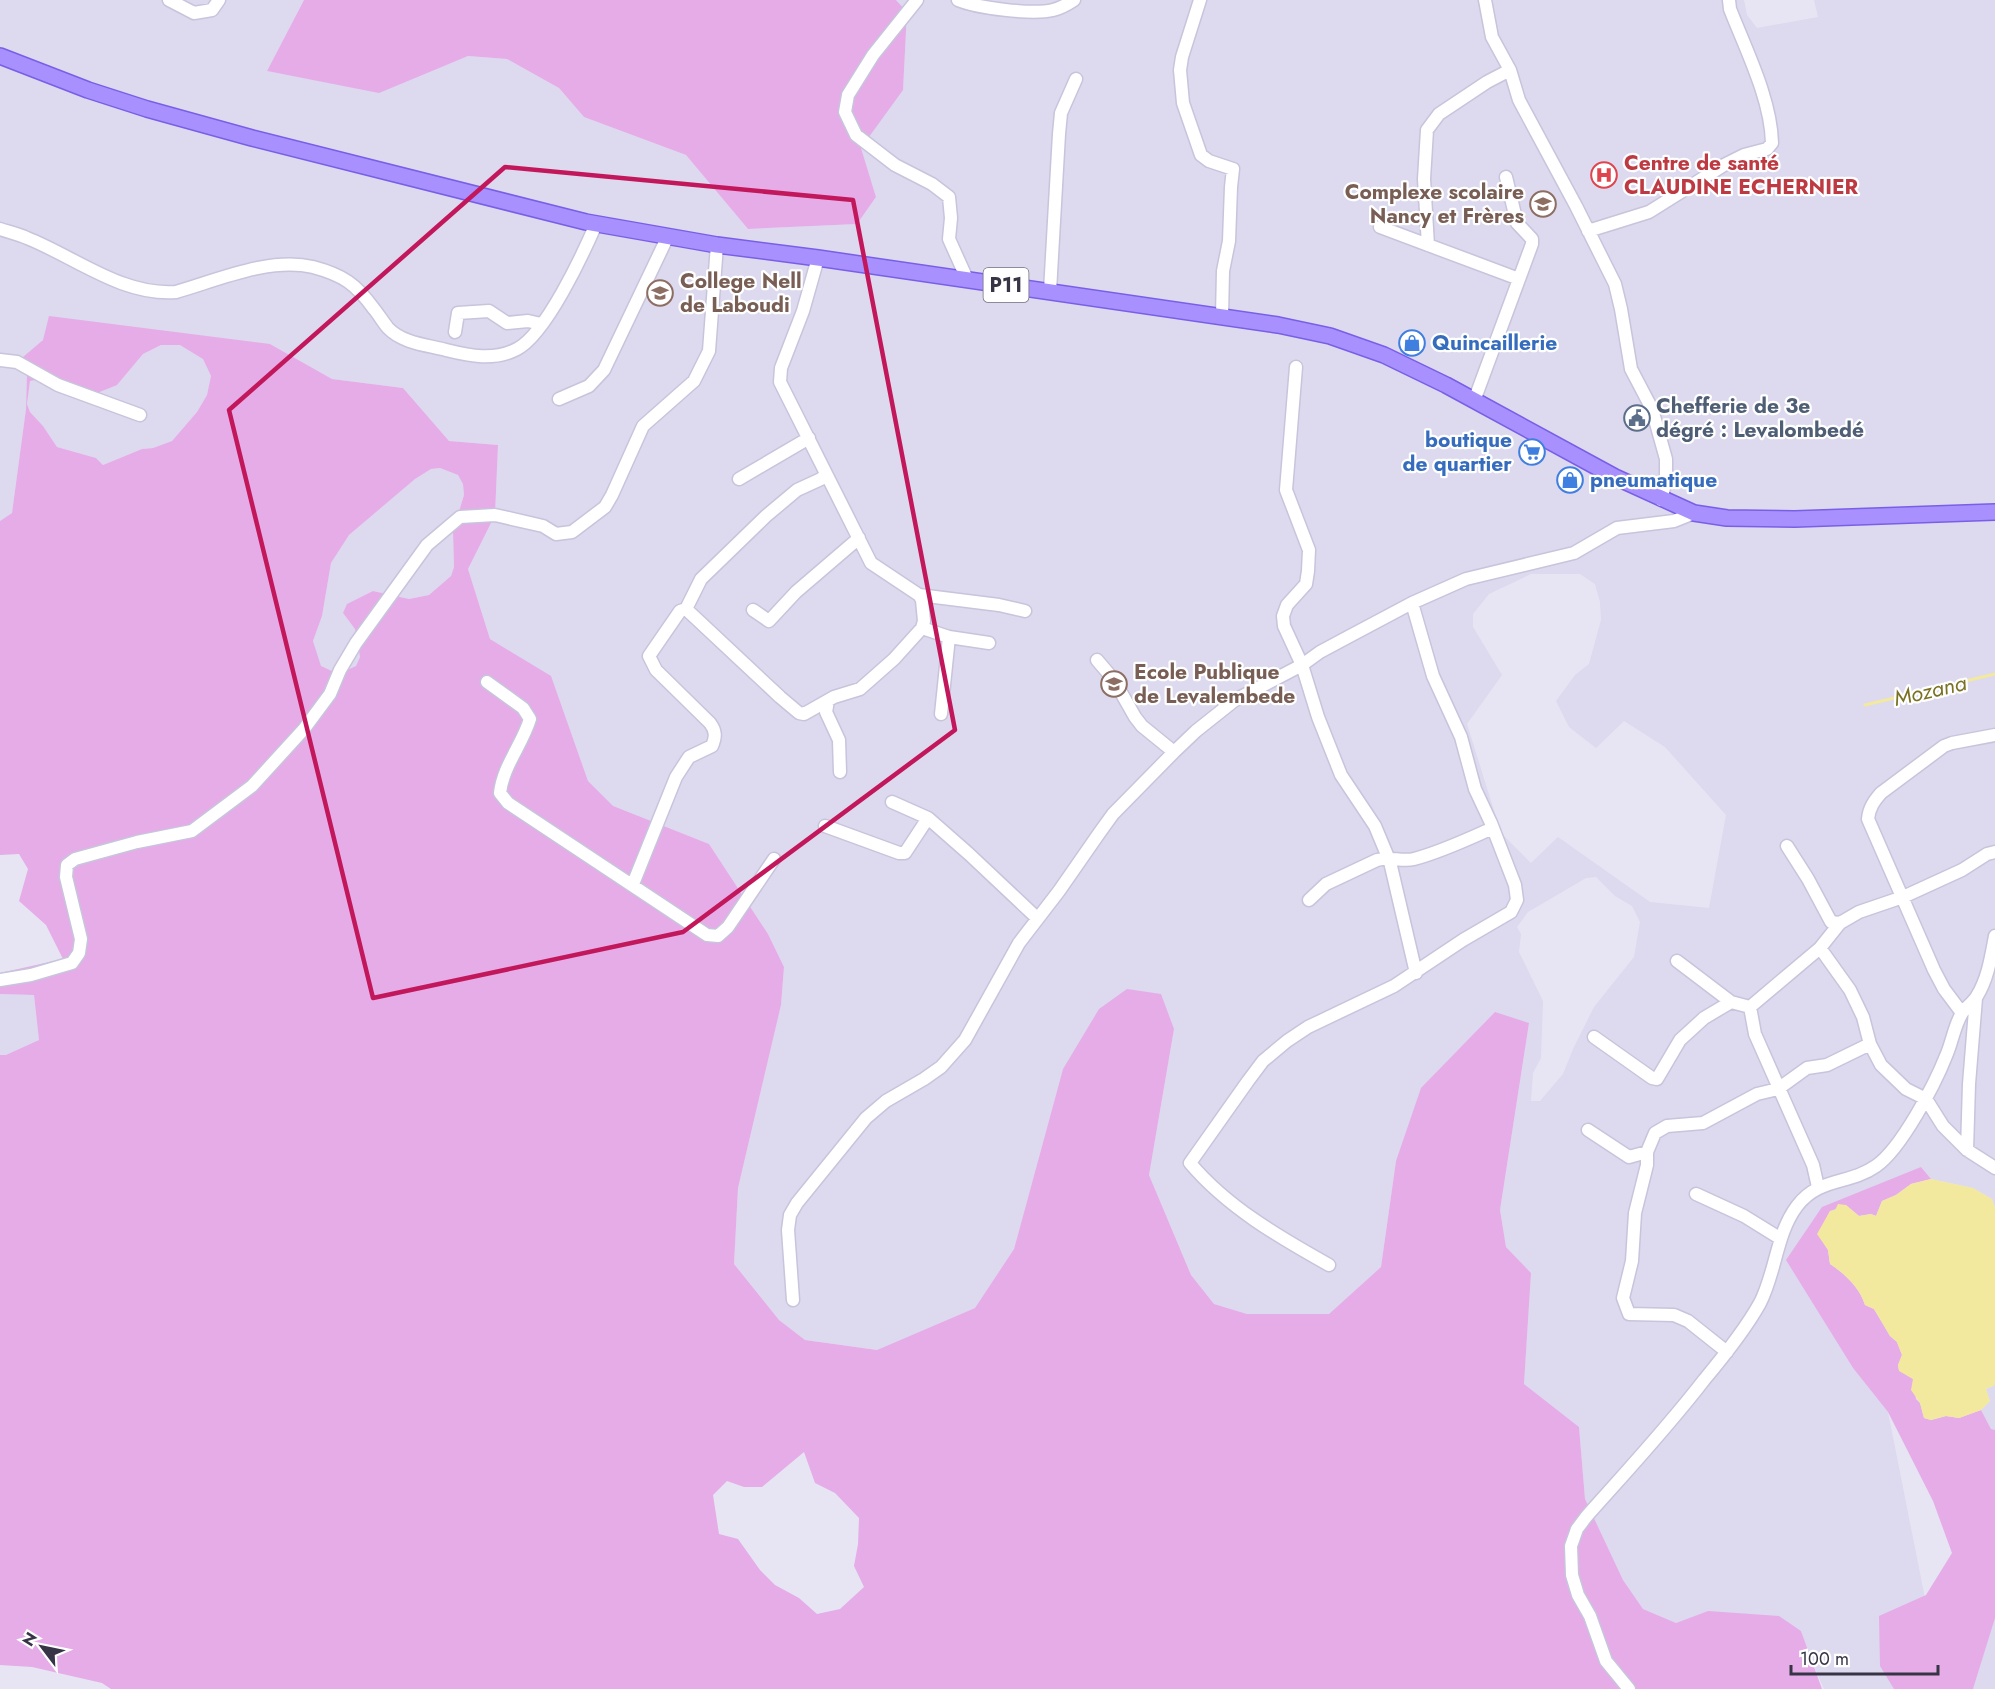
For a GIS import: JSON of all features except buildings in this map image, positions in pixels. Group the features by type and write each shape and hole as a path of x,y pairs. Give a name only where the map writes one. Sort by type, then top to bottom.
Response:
{"main road":[{"name":"P11","path":"0,56 88,90 147,109 252,138 596,224 717,245 1278,324 1330,336 1384,355 1661,500 1694,513 1727,518 1795,519 1995,512"}],"street":[{"path":"169,0 194,13 212,10 219,0"},
{"path":"917,0 873,55 848,95 845,112 856,135 895,165 932,184 949,197 951,218 949,239 967,279"},
{"path":"958,0 975,6 1032,12 1051,11 1074,0"},
{"path":"1200,0 1182,57 1181,93 1201,155 1209,161 1233,169 1229,241 1223,271 1222,316"},
{"path":"1486,0 1492,37 1510,70 1519,100 1588,231 1618,295 1631,369 1656,419 1666,459 1666,480 1661,500"},
{"path":"1588,231 1649,212 1724,165 1744,155 1767,149 1772,143 1772,133 1764,101 1730,9 1729,0"},
{"path":"1428,245 1424,179 1427,130 1439,114 1487,82 1510,70"},
{"path":"1050,291 1061,112 1076,79"},
{"path":"1474,401 1532,244 1532,239 1517,223 1506,177"},
{"path":"0,229 28,238 118,281 161,293 176,292 267,266 311,267 352,282 388,328 398,335 460,354 493,357 519,348 552,311 583,255 596,224"},
{"path":"1380,227 1519,279"},
{"path":"559,399 589,386 604,370 668,236"},
{"path":"0,980 31,975 72,963 79,953 81,939 66,877 67,865 75,859 137,842 192,831 252,786 304,729 330,694 340,670 356,643 427,545 460,517 495,515 543,526 556,534 572,532 605,507 644,426 694,381 709,351 717,245"},
{"path":"818,258 780,375 780,382 871,562 919,595 999,605 1025,611"},
{"path":"455,332 458,313 476,311 489,311 507,323 528,321 541,324"},
{"path":"0,360 17,362 58,385 140,415"},
{"path":"1296,367 1286,490 1309,550 1306,584 1287,605 1283,616 1284,626 1302,665 1318,717 1341,775 1375,826 1389,859 1416,973"},
{"path":"739,479 808,438"},
{"path":"633,884 676,777 689,757 712,746 715,730 656,670 649,656 680,611 686,609 701,579 766,516 797,490 821,479 826,474"},
{"path":"793,1300 788,1230 790,1215 797,1203 866,1118 886,1101 940,1067 965,1040 1019,943 1113,814 1196,731 1235,700 1302,665 1320,652 1412,603 1466,579 1574,553 1617,528 1674,521 1694,513"},
{"path":"753,610 769,621 796,592 859,538"},
{"path":"686,609 799,713 808,714 828,701 860,689 894,659 922,628 924,608 919,595"},
{"path":"1329,1265 1254,1221 1204,1179 1190,1163 1248,1081 1271,1055 1308,1027 1416,973 1463,940 1511,912 1515,906 1515,885 1475,789 1461,737 1433,676 1412,603"},
{"path":"922,628 949,637 989,643"},
{"path":"941,714 949,637"},
{"path":"1096,660 1114,680 1142,726 1174,752"},
{"path":"487,682 523,708 530,719 501,781 500,793 508,803 707,935 718,936 728,927 774,859"},
{"path":"828,701 826,712 839,740 840,772"},
{"path":"1962,1013 1934,970 1868,819 1873,802 1881,793 1944,747 1952,743 1995,735"},
{"path":"892,802 928,818 1037,918"},
{"path":"825,826 899,853 905,853 928,818"},
{"path":"1309,900 1320,888 1340,876 1377,860 1413,859 1493,828"},
{"path":"1787,846 1808,879 1826,916 1831,922 1840,923"},
{"path":"1749,1007 1820,948 1840,923 1859,912 1903,897 1962,870 1987,854 1995,852"},
{"path":"1629,1689 1606,1661 1590,1616 1578,1595 1572,1575 1571,1546 1577,1529 1649,1448 1727,1352 1760,1302 1774,1266 1780,1239 1792,1213 1805,1195 1818,1187 1864,1173 1876,1166 1908,1128 1926,1099 1946,1056 1962,1013 1976,998 1986,978 1995,936"},
{"path":"1820,948 1850,990 1863,1017 1870,1044 1881,1065 1906,1089 1926,1099 1943,1126 1967,1150 1995,1168"},
{"path":"1677,961 1731,1002 1749,1007"},
{"path":"1967,1150 1969,1084 1976,998"},
{"path":"1594,1037 1652,1078 1657,1079 1680,1040 1704,1018 1731,1002"},
{"path":"1749,1007 1755,1034 1813,1165 1818,1187"},
{"path":"1727,1352 1688,1321 1674,1315 1629,1314 1623,1298 1632,1261 1635,1213 1647,1165 1647,1152 1655,1133 1667,1126 1703,1123 1757,1095 1778,1089 1807,1068 1827,1065 1870,1044"},
{"path":"1587,1130 1629,1157 1647,1152"},
{"path":"1696,1194 1744,1216 1780,1239"}],"highlighted area":[{"path":"505,167 853,200 955,730 683,932 373,998 229,410"}],"shaded area":[{"path":"0,0 304,0 267,71 378,92 468,56 507,59 559,88 584,117 686,155 748,229 857,224 876,197 861,148 903,89 907,13 896,0 1744,0 1747,15 1757,28 1818,17 1814,0 1995,0 1995,1208 1992,1199 1973,1188 1931,1179 1921,1167 1787,1260 1853,1368 1888,1412 1943,1689 1824,1689 1801,1631 1708,1611 1676,1623 1643,1609 1623,1580 1585,1499 1579,1427 1524,1384 1531,1273 1506,1247 1500,1210 1529,1023 1396,1161 1381,1267 1329,1314 1247,1314 1214,1304 1191,1275 1149,1175 1174,1029 1063,1069 1014,1249 975,1308 877,1350 805,1340 779,1320 734,1264 738,1188 781,1005 784,967 768,934 709,844 613,807 588,781 551,677 490,639 468,569 495,515 498,445 449,441 403,388 332,379 270,344 43,340 17,362 27,372 26,409 12,513 0,521","holes":["1531,574 1580,574 1595,584 1600,602 1601,620 1589,664 1575,675 1556,701 1569,727 1596,748 1624,721 1665,747 1726,815 1709,908 1650,902 1558,837 1531,863 1501,833 1467,724 1502,675 1473,627 1473,614 1489,594","1596,877 1615,896 1632,906 1640,922 1634,957 1594,1007 1563,1074 1540,1101 1531,1101 1533,1073 1541,1058 1543,1001 1519,952 1521,934 1517,927 1528,912 1586,878"]},
{"path":"304,0 896,0 907,12 903,90 861,148 876,197 857,224 748,229 686,155 584,117 559,88 507,59 468,56 379,93 267,71"},
{"path":"49,316 270,344 332,379 403,388 449,441 498,445 495,515 468,569 490,639 551,676 588,781 613,806 709,844 768,934 784,967 781,1005 738,1188 734,1264 779,1320 805,1340 877,1350 975,1308 1014,1249 1063,1069 1099,1009 1127,989 1161,994 1174,1029 1149,1175 1191,1275 1214,1304 1247,1314 1329,1314 1381,1267 1396,1161 1421,1088 1495,1012 1529,1023 1500,1210 1506,1247 1531,1273 1524,1384 1579,1427 1585,1499 1623,1580 1643,1609 1676,1623 1708,1611 1779,1616 1801,1631 1822,1689 111,1689 102,1683 32,1667 0,1665 0,1055 6,1055 39,1040 34,995 0,994 0,973 63,959 46,925 19,901 28,869 19,854 0,855 0,521 12,513 26,409 27,372 17,362 43,340","holes":["161,345 180,345 203,359 211,376 207,395 197,412 172,441 153,448 142,449 103,465 96,458 57,447 30,412 27,404 30,381 46,378 97,393 117,385 143,354","440,468 458,475 463,484 464,495 453,531 454,567 451,576 429,595 409,599 373,591 347,604 343,613 355,629 360,657 356,666 338,674 321,666 313,641 322,616 331,563 349,535 415,479 431,469","804,1452 815,1483 835,1493 859,1518 854,1566 864,1587 840,1609 817,1614 799,1598 775,1585 760,1570 738,1539 719,1534 713,1495 727,1481 744,1487 762,1487"]},
{"path":"161,345 180,345 196,353 203,359 211,376 207,395 197,412 172,441 153,448 142,449 103,465 96,458 57,447 30,412 27,404 30,381 46,378 117,385 143,354"},
{"path":"440,468 458,475 463,483 464,495 453,531 454,567 451,576 429,595 409,599 373,591 343,613 355,629 360,657 356,666 338,674 321,667 313,641 322,616 331,563 349,535 415,479 431,469"},
{"path":"0,994 34,995 39,1040 6,1056 0,1055"},
{"path":"1921,1167 1931,1179 1911,1184 1896,1195 1882,1201 1876,1216 1871,1214 1859,1216 1846,1205 1830,1211 1818,1234 1828,1250 1830,1264 1851,1282 1860,1293 1865,1305 1874,1309 1890,1336 1897,1342 1902,1355 1898,1365 1899,1370 1913,1379 1916,1399 1920,1403 1924,1418 1931,1420 1946,1416 1959,1418 1981,1410 1991,1429 1995,1430 1995,1618 1973,1689 1894,1689 1880,1666 1879,1616 1926,1595 1952,1553 1933,1501 1888,1412 1853,1368 1786,1260 1822,1207"},
{"path":"1931,1179 1973,1188 1992,1199 1995,1208 1995,1385 1986,1389 1990,1401 1981,1410 1959,1418 1946,1416 1931,1420 1924,1418 1920,1403 1911,1390 1913,1379 1899,1371 1898,1365 1902,1355 1897,1342 1890,1336 1874,1309 1865,1305 1860,1293 1851,1282 1830,1264 1828,1250 1817,1234 1830,1211 1835,1210 1838,1204 1846,1205 1859,1216 1871,1214 1876,1216 1882,1201 1896,1195 1911,1184"},
{"path":"1995,1385 1995,1430 1991,1429 1981,1410 1990,1401 1986,1389"},
{"path":"1995,1618 1995,1689 1973,1689 1994,1620"}],"waterway":[{"name":"Mozana","path":"1865,705 1995,674"}],"place":[{"name":"Centre de santé CLAUDINE ECHERNIER","path":"1604,175"},
{"name":"Complexe scolaire Nancy et Frères","path":"1543,204"},
{"name":"College Nell de Laboudi","path":"660,293"},
{"name":"Quincaillerie","path":"1412,343"},
{"name":"Chefferie de 3e dégré : Levalombedé","path":"1637,418"},
{"name":"boutique de quartier","path":"1532,452"},
{"name":"pneumatique","path":"1570,480"},
{"name":"Ecole Publique de Levalembede","path":"1114,684"}]}
